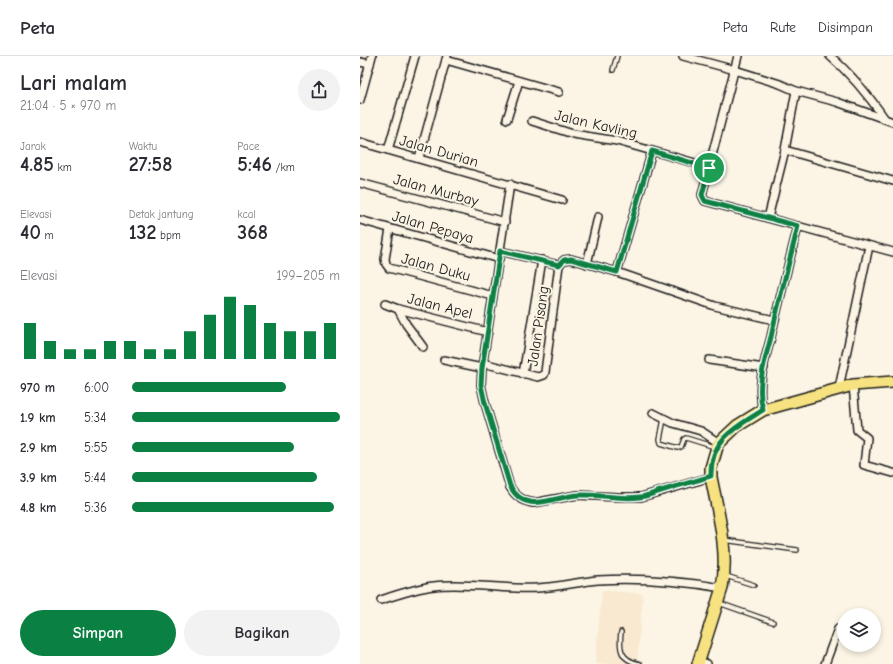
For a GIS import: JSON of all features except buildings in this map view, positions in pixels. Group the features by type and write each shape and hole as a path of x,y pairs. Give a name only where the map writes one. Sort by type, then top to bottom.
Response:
{"main road":[{"path":"701,663 725,576 723,540 711,476 711,468 718,445 737,426 763,410 839,388 853,385 893,382"}],"street":[{"path":"360,100 372,56"},
{"path":"388,150 415,56"},
{"path":"683,56 736,70 780,84 796,91 837,102 893,122"},
{"path":"738,56 736,70 702,195 705,201 893,252"},
{"path":"830,56 861,88 885,119"},
{"path":"419,158 447,58 518,81 559,92"},
{"path":"360,62 370,64"},
{"path":"506,119 518,81"},
{"path":"768,218 785,150 796,91"},
{"name":"Jalan Kavling","path":"532,121 574,134 618,141 709,168"},
{"name":"Jalan Durian","path":"360,144 419,158 562,200"},
{"path":"785,150 893,181"},
{"path":"617,272 652,151"},
{"name":"Jalan Murbay","path":"360,183 505,222"},
{"path":"510,184 481,385 510,486 514,494 527,502 533,503 577,495 618,498 640,497 711,476"},
{"path":"586,264 598,217"},
{"name":"Jalan Pepaya","path":"360,220 499,259"},
{"path":"763,410 760,388 774,320 798,226"},
{"name":"Jalan Duku","path":"390,229 385,259 389,268 493,296"},
{"path":"839,388 869,246"},
{"path":"500,251 559,265 564,260 571,259 617,272 715,306 774,320"},
{"path":"523,374 542,260"},
{"name":"Jalan Pisang","path":"444,360 538,377 544,376 559,265"},
{"name":"Jalan Apel","path":"385,304 398,309 488,332"},
{"path":"398,309 406,324 422,347"},
{"path":"710,360 764,368"},
{"path":"853,385 857,430 867,438 864,464 893,473"},
{"path":"654,413 673,422 701,431 718,445"},
{"path":"381,600 419,588 454,585 540,588 581,582 623,580 689,583 722,588"},
{"path":"825,664 837,632"}],"lane":[{"path":"613,70 617,56"},
{"path":"664,418 660,440 661,443 680,447 684,438 686,438 718,445"},
{"path":"723,540 796,550"},
{"path":"725,576 754,585"},
{"path":"718,603 773,622"},
{"path":"621,632 620,646 623,654 628,660 640,664"}],"shaded area":[{"path":"602,590 643,594 637,664 595,664"}],"route":[{"path":"652,151 709,168 702,195 705,201 798,226 774,320 760,388 763,410 737,426 720,443 717,447 711,468 711,476 640,497 618,498 577,495 542,502 527,502 514,494 510,486 481,385 482,368 500,251 559,265 564,260 571,259 617,272 652,151"}]}
